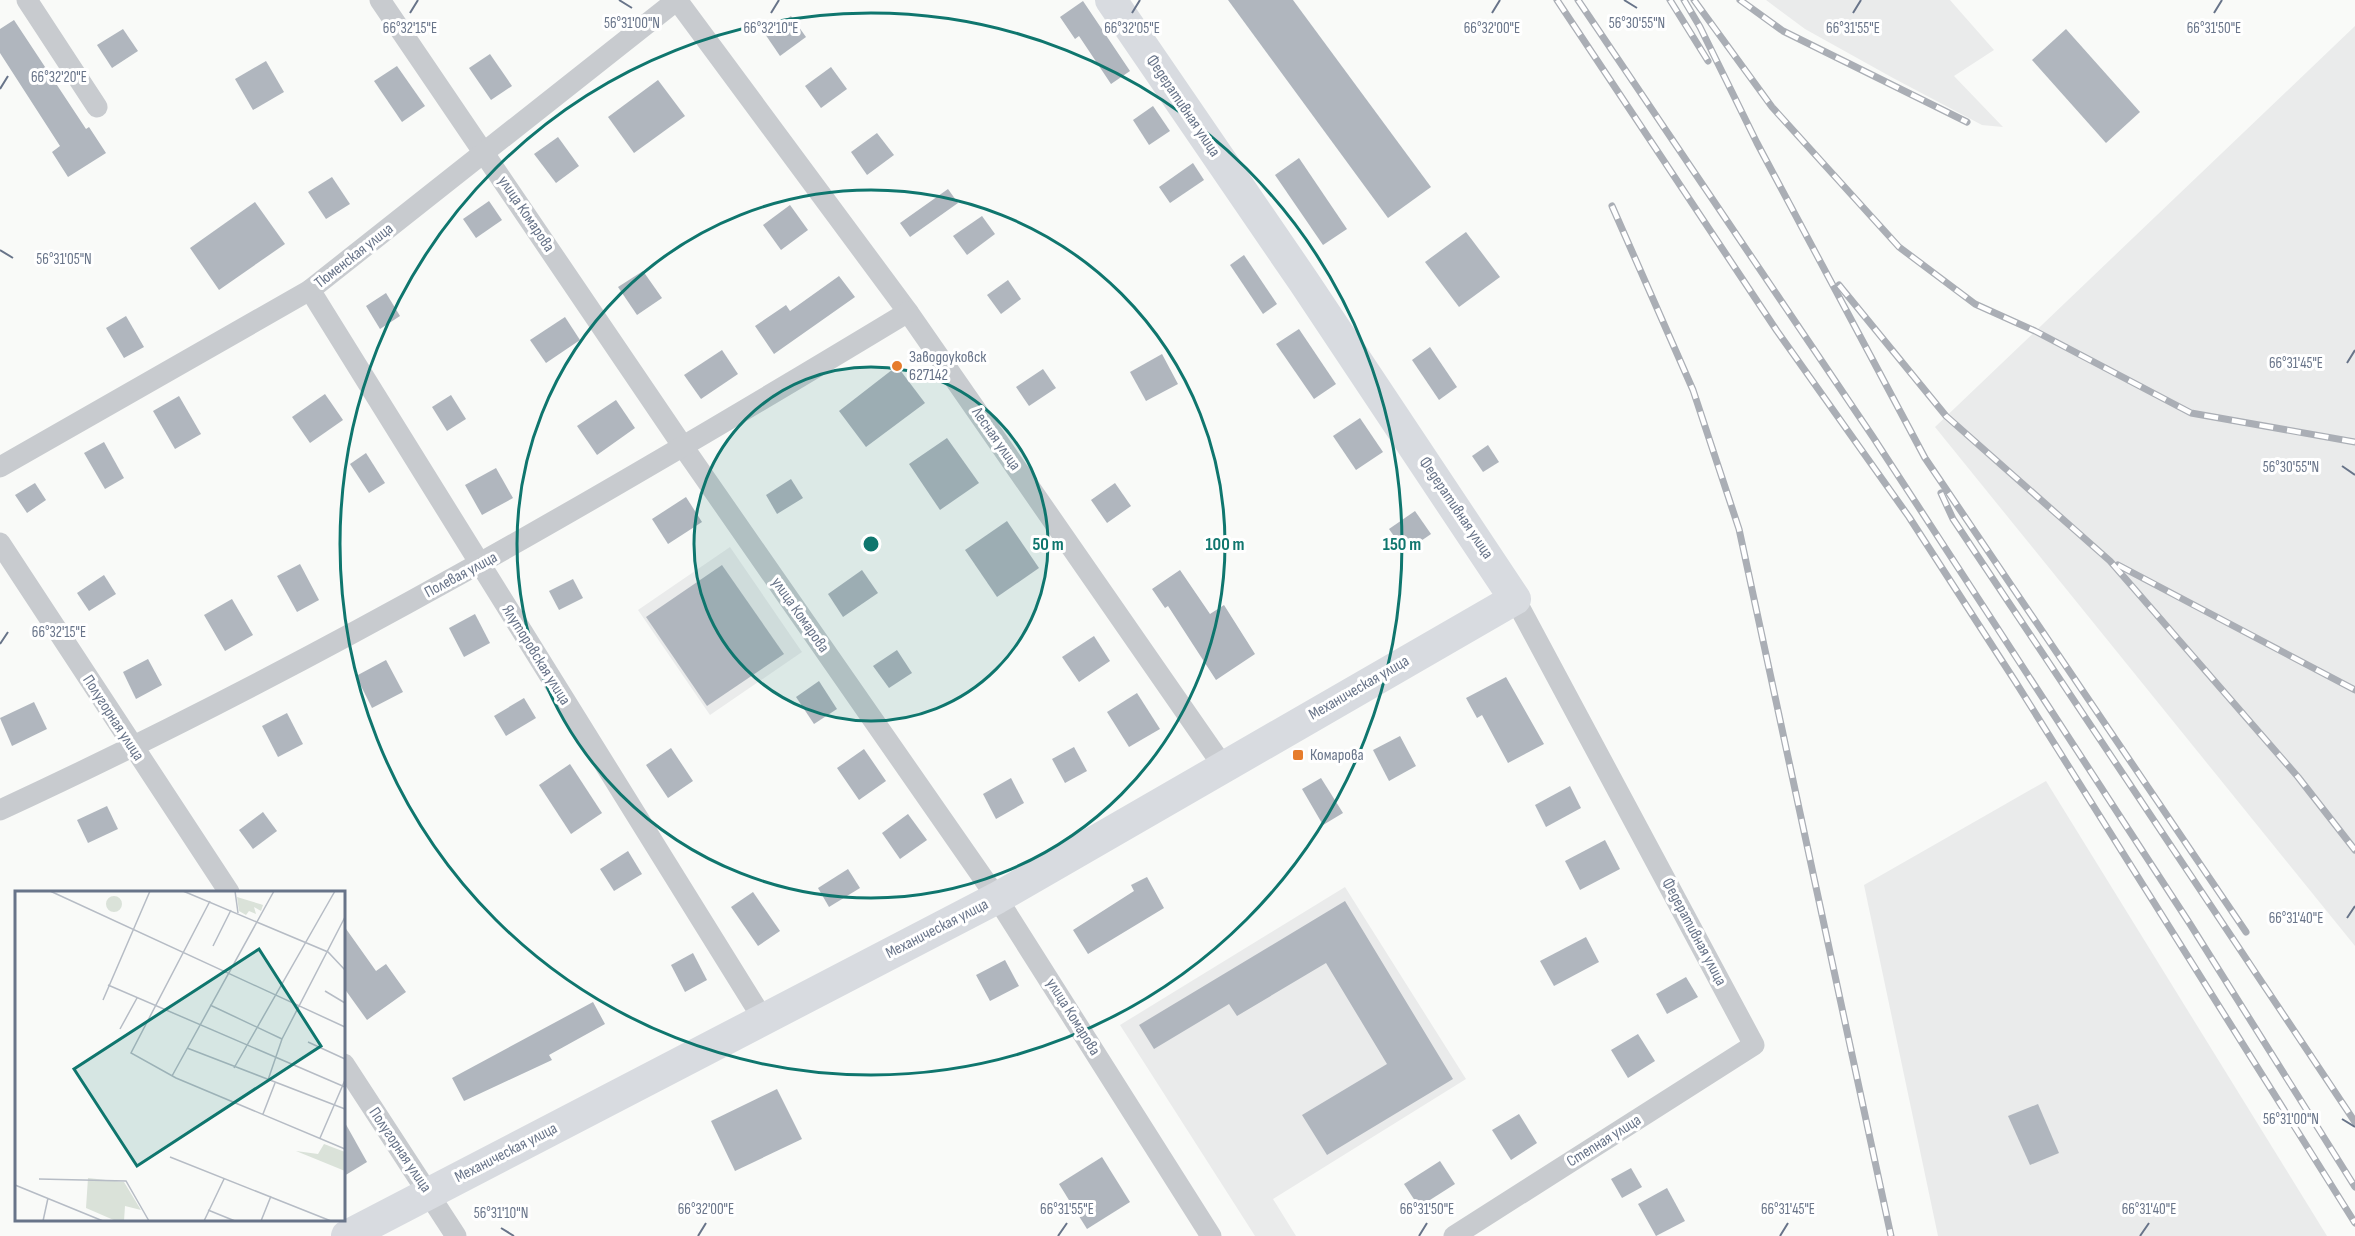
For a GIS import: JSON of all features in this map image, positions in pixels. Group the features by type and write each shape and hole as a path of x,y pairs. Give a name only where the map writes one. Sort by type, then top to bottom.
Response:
{"street":[{"path":"27,0 97,107"},
{"name":"улица Комарова","path":"380,0 684,448 997,898 1211,1236"},
{"name":"Тюменская улица","path":"0,467 310,290 677,0"},
{"name":"Лесная улица","path":"677,0 908,312 1223,766"},
{"name":"Федеративная улица","path":"1111,0 1304,282 1515,598 1754,1045"},
{"name":"Ялуторовская улица","path":"310,290 479,566 763,1019"},
{"name":"Полевая улица","path":"0,810 133,749 479,566 684,448 908,312"},
{"name":"Полугорная улица","path":"0,543 133,749 228,891"},
{"name":"Механическая улица","path":"347,1236 997,898 1515,598"},
{"name":"Степная улица","path":"1454,1236 1754,1045"},
{"name":"Полугорная улица","path":"345,1066 456,1236"}],"shaded area":[{"path":"1766,0 1950,0 1994,50 1954,76 2003,127 1982,125 1893,78 1805,29"},
{"path":"2355,26 2355,946 1935,427"},
{"path":"730,547 802,652 710,715 638,610"},
{"path":"2046,781 2327,1236 1938,1236 1864,885"},
{"path":"1345,887 1466,1079 1273,1199 1296,1236 1255,1236 1120,1025"}],"building":[{"path":"1228,0 1293,0 1431,187 1388,218"},
{"path":"1083,1 1130,71 1111,84 1079,36 1075,39 1060,17"},
{"path":"791,16 806,37 780,56 765,34"},
{"path":"14,20 86,129 89,127 106,153 68,177 52,152 60,146 0,53 0,29"},
{"path":"123,29 138,51 112,68 97,45"},
{"path":"2066,29 2140,112 2106,143 2032,60"},
{"path":"490,54 512,86 491,100 469,68"},
{"path":"266,61 284,92 253,110 235,79"},
{"path":"397,66 425,106 402,122 374,81"},
{"path":"831,67 847,89 821,108 805,86"},
{"path":"658,80 685,116 634,153 608,117"},
{"path":"1153,106 1170,131 1149,145 1133,120"},
{"path":"877,133 894,155 867,175 851,152"},
{"path":"558,137 579,166 556,183 534,154"},
{"path":"1299,158 1347,229 1323,245 1275,175"},
{"path":"1193,163 1204,180 1170,203 1159,187"},
{"path":"332,177 350,204 326,219 308,192"},
{"path":"948,189 958,203 910,237 900,223"},
{"path":"489,201 502,220 476,238 463,219"},
{"path":"255,202 285,244 219,290 190,248"},
{"path":"790,205 808,230 781,250 763,225"},
{"path":"982,216 995,234 967,255 953,236"},
{"path":"1466,232 1500,277 1459,307 1425,262"},
{"path":"1244,255 1277,304 1263,314 1230,265"},
{"path":"643,271 662,298 637,315 618,287"},
{"path":"839,276 855,297 774,354 755,326 786,305 790,311"},
{"path":"1008,280 1021,299 1001,314 987,295"},
{"path":"386,293 400,316 380,329 366,306"},
{"path":"126,316 144,347 124,358 106,328"},
{"path":"565,317 580,340 546,363 530,340"},
{"path":"1299,329 1336,384 1314,399 1276,344"},
{"path":"1430,347 1457,387 1439,400 1412,360"},
{"path":"722,350 738,374 701,399 684,375"},
{"path":"1162,354 1178,384 1146,401 1130,372"},
{"path":"897,366 925,403 866,447 839,411"},
{"path":"1043,369 1056,388 1029,406 1016,387"},
{"path":"325,394 343,420 310,443 292,417"},
{"path":"451,395 466,419 447,431 432,407"},
{"path":"179,396 201,434 175,449 153,411"},
{"path":"616,400 635,428 597,455 577,426"},
{"path":"1360,418 1383,452 1356,470 1333,436"},
{"path":"947,438 979,483 940,510 909,464"},
{"path":"104,442 124,478 105,489 84,453"},
{"path":"1488,445 1499,462 1483,472 1472,456"},
{"path":"366,453 385,483 369,493 350,464"},
{"path":"496,468 513,498 482,515 465,485"},
{"path":"791,479 803,498 777,514 766,495"},
{"path":"35,483 46,500 27,513 15,495"},
{"path":"1115,483 1131,506 1107,523 1091,500"},
{"path":"686,497 702,522 668,544 652,519"},
{"path":"1415,511 1431,534 1405,552 1389,529"},
{"path":"1007,521 1039,568 997,597 965,550"},
{"path":"300,564 319,600 297,612 277,576"},
{"path":"722,565 784,654 707,706 646,617"},
{"path":"862,570 878,593 843,617 828,594"},
{"path":"1180,570 1210,614 1224,605 1255,654 1216,680 1168,606 1165,608 1152,589"},
{"path":"104,575 116,594 89,611 77,593"},
{"path":"573,579 583,598 559,610 549,591"},
{"path":"232,599 253,635 225,651 204,615"},
{"path":"475,614 490,643 464,657 449,628"},
{"path":"1094,636 1110,661 1079,682 1062,657"},
{"path":"897,650 912,673 889,688 873,666"},
{"path":"148,659 162,685 136,699 123,672"},
{"path":"386,660 403,692 372,708 356,676"},
{"path":"1506,677 1544,744 1508,763 1482,715 1477,718 1466,698"},
{"path":"819,681 837,709 814,724 796,697"},
{"path":"1137,693 1160,729 1129,747 1107,712"},
{"path":"524,698 536,718 506,736 494,716"},
{"path":"34,702 47,729 12,746 0,718"},
{"path":"287,713 303,744 278,757 262,726"},
{"path":"1400,736 1416,766 1389,781 1373,750"},
{"path":"1074,747 1087,771 1065,783 1052,759"},
{"path":"671,748 693,781 668,798 646,765"},
{"path":"864,749 886,781 859,800 837,768"},
{"path":"570,764 602,813 571,834 539,785"},
{"path":"1011,778 1024,803 996,819 983,794"},
{"path":"1321,778 1343,813 1323,825 1302,789"},
{"path":"1570,786 1581,808 1546,827 1535,805"},
{"path":"107,806 118,829 88,843 77,820"},
{"path":"263,812 277,831 253,849 239,830"},
{"path":"908,814 927,840 900,859 882,833"},
{"path":"1605,840 1620,869 1580,890 1565,861"},
{"path":"628,851 642,874 614,891 600,869"},
{"path":"848,869 860,888 829,907 818,888"},
{"path":"1147,877 1164,908 1088,954 1073,930 1134,891 1131,885"},
{"path":"753,892 780,931 758,946 731,907"},
{"path":"1345,901 1453,1079 1327,1155 1302,1115 1387,1064 1326,963 1237,1016 1229,1004 1154,1049 1139,1025"},
{"path":"345,927 376,971 386,964 406,992 367,1020 345,989"},
{"path":"1586,937 1599,962 1554,986 1540,961"},
{"path":"693,953 707,980 685,992 671,965"},
{"path":"1005,960 1019,986 990,1001 976,975"},
{"path":"1686,977 1698,997 1667,1014 1656,994"},
{"path":"593,1002 605,1024 549,1055 552,1060 464,1101 452,1078"},
{"path":"1638,1034 1655,1061 1628,1078 1611,1050"},
{"path":"777,1089 802,1139 735,1171 711,1121"},
{"path":"2038,1104 2059,1153 2030,1165 2008,1116"},
{"path":"1519,1114 1537,1143 1511,1160 1492,1130"},
{"path":"345,1123 367,1162 345,1175"},
{"path":"1102,1157 1130,1202 1087,1229 1059,1184"},
{"path":"1440,1161 1455,1184 1419,1207 1404,1184"},
{"path":"1631,1168 1642,1187 1622,1198 1611,1179"},
{"path":"1667,1188 1685,1221 1656,1236 1638,1204"}],"railway":[{"path":"1557,0 1777,331 1909,517 2015,681 2355,1223"},
{"path":"1578,0 1873,437 2190,924 2355,1187"},
{"path":"1670,0 1708,61"},
{"path":"1684,0 1700,27 1757,143 1925,458 2246,932"},
{"path":"1694,0 1772,107 1899,247 1975,304 2035,331 2191,413 2355,442"},
{"path":"1740,0 1783,31 1967,122"},
{"path":"1612,206 1693,390 1739,529 1891,1236"},
{"path":"1839,285 1946,416 2110,561 2298,777 2355,850"},
{"path":"1941,493 1953,519 2355,1122"},
{"path":"2118,565 2355,690"}],"place":[{"name":"Заводоуковск 627142","path":"897,366"},
{"name":"Комарова","path":"1298,755"}]}
